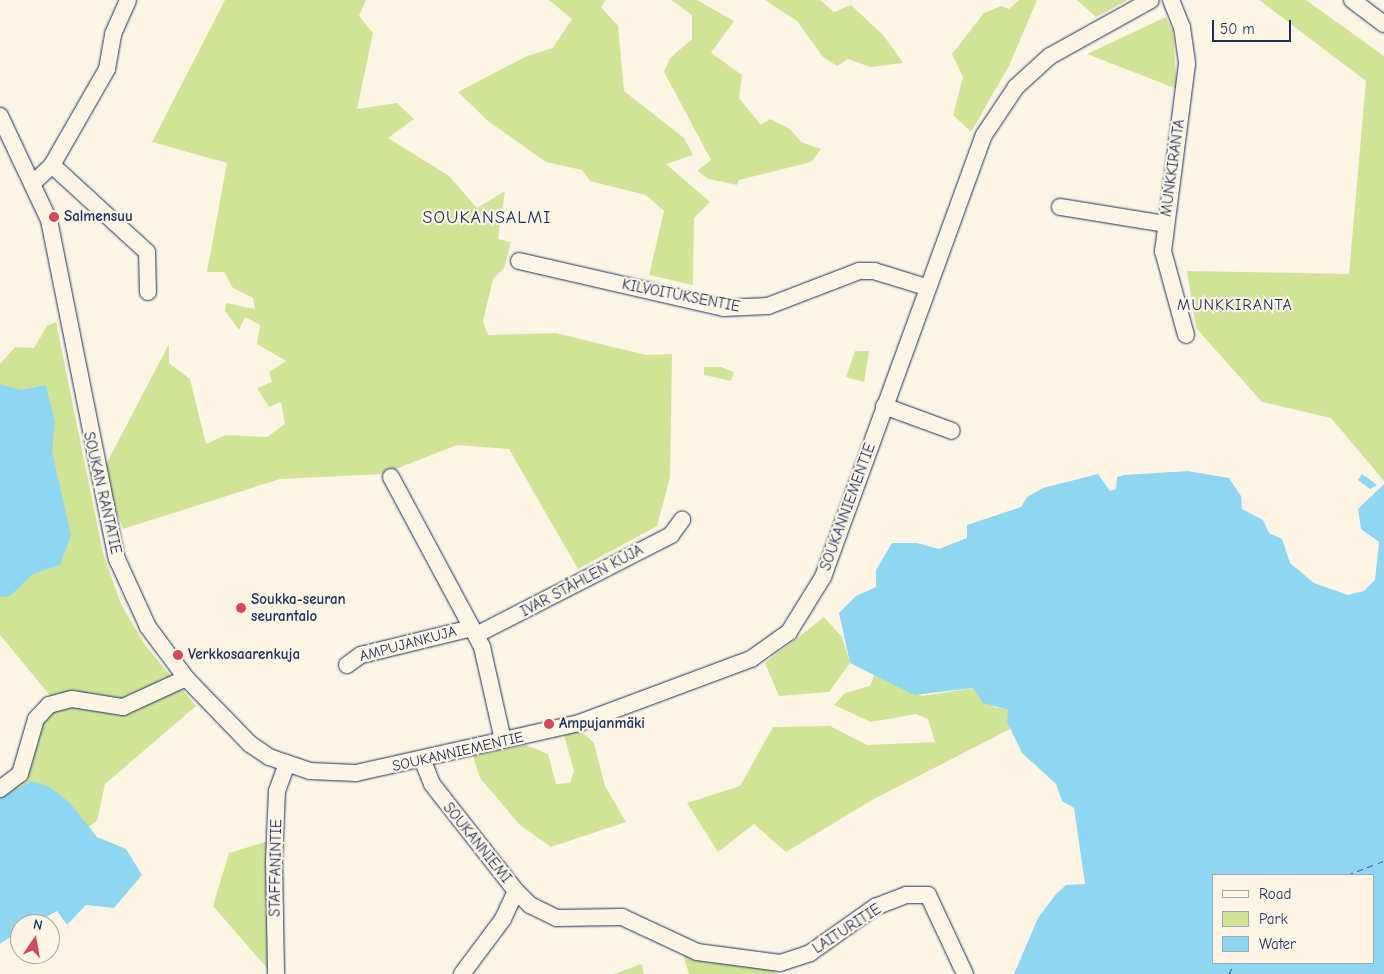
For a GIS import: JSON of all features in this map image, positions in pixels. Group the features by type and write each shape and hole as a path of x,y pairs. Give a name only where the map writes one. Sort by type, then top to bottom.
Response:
{"street":[{"path":"34,183 52,165 107,69 113,34 128,0"},
{"name":"SOUKANNIEMENTIE","path":"339,773 422,759 579,723 676,689 759,656 777,644 800,620 823,577 926,287 984,135 1016,87 1050,56 1151,0"},
{"name":"MUNKKIRANTA","path":"1171,0 1182,27 1187,64 1165,224 1165,266 1186,335"},
{"path":"1352,0 1384,24"},
{"name":"SOUKAN RANTATIE","path":"0,116 34,183 61,265 73,355 117,559 148,627 186,678 250,744 287,764 339,773"},
{"path":"52,165 147,252 148,292"},
{"path":"1060,207 1165,224"},
{"name":"KILVOITUKSENTIE","path":"519,261 724,308 768,306 859,271 874,271 926,287"},
{"path":"884,406 952,431"},
{"path":"391,476 474,632 503,740"},
{"name":"IVAR STÅHLEN KUJA","path":"474,632 671,535 682,520"},
{"name":"AMPUJANKUJA","path":"347,665 361,655 474,632"},
{"path":"0,789 20,774 36,720 49,705 72,699 123,707 186,678"},
{"name":"SOUKANNIEMI","path":"422,759 437,792 516,891 496,929 483,940 462,974"},
{"name":"STAFFANINTIE","path":"276,974 274,847 277,791 287,764"},
{"name":"LAITURITIE","path":"516,891 530,905 556,918 622,917 697,952 780,963 810,953 875,907 907,895 928,895 966,974"}],"green space":[{"path":"225,0 366,0 359,16 373,33 357,109 397,103 414,119 388,138 449,176 477,208 505,191 498,239 511,242 504,268 493,279 483,321 488,335 556,333 646,355 672,354 670,477 657,526 578,569 509,449 457,445 383,474 280,479 123,529 102,472 169,344 169,363 190,379 206,444 226,435 267,437 285,424 281,402 269,407 257,388 272,382 269,372 286,361 257,344 260,325 245,317 239,330 225,311 226,303 255,309 253,298 233,288 224,272 207,272 227,163 152,142"},
{"path":"549,0 606,0 601,7 618,26 624,91 684,138 693,155 666,164 710,202 694,218 693,285 649,275 664,211 646,195 590,181 582,170 546,162 488,121 458,92 527,56 553,48 572,19"},
{"path":"671,0 697,0 734,21 711,53 742,75 739,98 761,125 770,119 790,129 801,142 821,149 811,162 739,180 737,185 709,179 697,171 711,160 664,72 670,58 692,39 692,15"},
{"path":"765,0 820,0 834,12 851,5 884,36 903,63 870,67 848,59 837,66 823,57 797,21"},
{"path":"1019,0 1037,0 1009,66 971,132 953,115 963,77 952,54 984,13 1001,6 1009,9"},
{"path":"1077,0 1128,0 1096,17"},
{"path":"1259,0 1306,0 1384,56 1384,481 1331,418 1262,402 1196,328 1187,271 1349,274 1366,81"},
{"path":"1166,17 1173,32 1177,89 1087,54"},
{"path":"56,322 103,553 121,604 145,645 196,706 105,784 97,821 87,828 72,807 29,782 0,799 0,790 13,776 53,699 0,635 0,364 15,347 34,348 47,326"},
{"path":"855,351 869,351 864,382 846,377"},
{"path":"704,367 721,367 734,372 731,381 704,375"},
{"path":"824,617 842,637 850,663 829,692 779,696 765,663"},
{"path":"875,673 922,696 974,688 994,707 1008,710 1010,729 872,800 786,852 754,824 718,852 687,803 740,786 773,727 830,726 867,745 935,742 928,719 916,714 871,722 834,705 845,693 870,686"},
{"path":"581,731 594,743 605,786 626,822 551,847 520,825 480,778 473,756 526,745 548,754 556,784 570,783 574,771 564,735"},
{"path":"275,839 272,974 213,906 229,853"},
{"path":"681,947 769,962 776,974 689,974"},
{"path":"642,964 644,974 614,974"}],"water":[{"path":"0,384 21,390 46,385 55,423 52,451 71,536 60,565 33,574 10,596 0,597"},
{"path":"1188,471 1229,478 1241,496 1242,509 1263,520 1269,533 1282,539 1290,563 1314,583 1348,595 1364,591 1375,580 1379,542 1361,529 1358,509 1384,484 1384,974 1014,974 1038,918 1056,894 1066,885 1085,884 1074,808 1062,801 1056,784 1022,753 1007,722 1008,710 983,703 973,688 914,695 850,663 839,613 856,596 876,587 876,570 892,543 917,543 939,549 967,538 967,525 1021,507 1027,497 1043,488 1098,474 1110,491 1116,489 1117,477"},
{"path":"1362,474 1377,485 1370,489 1358,480"},
{"path":"31,781 48,786 69,802 97,837 126,849 142,875 114,908 86,905 67,925 57,911 52,914 10,914 10,938 0,944 0,799"}],"ferry route":[{"path":"1350,874 1384,861"},
{"path":"1229,974 1234,964"}],"place":[{"name":"Salmensuu","path":"54,217"},
{"name":"Soukka-seuran seurantalo","path":"241,608"},
{"name":"Verkkosaarenkuja","path":"178,655"},
{"name":"Ampujanmäki","path":"549,724"}],"district":[{"name":"SOUKANSALMI","path":"487,218"},
{"name":"MUNKKIRANTA","path":"1235,305"}]}
